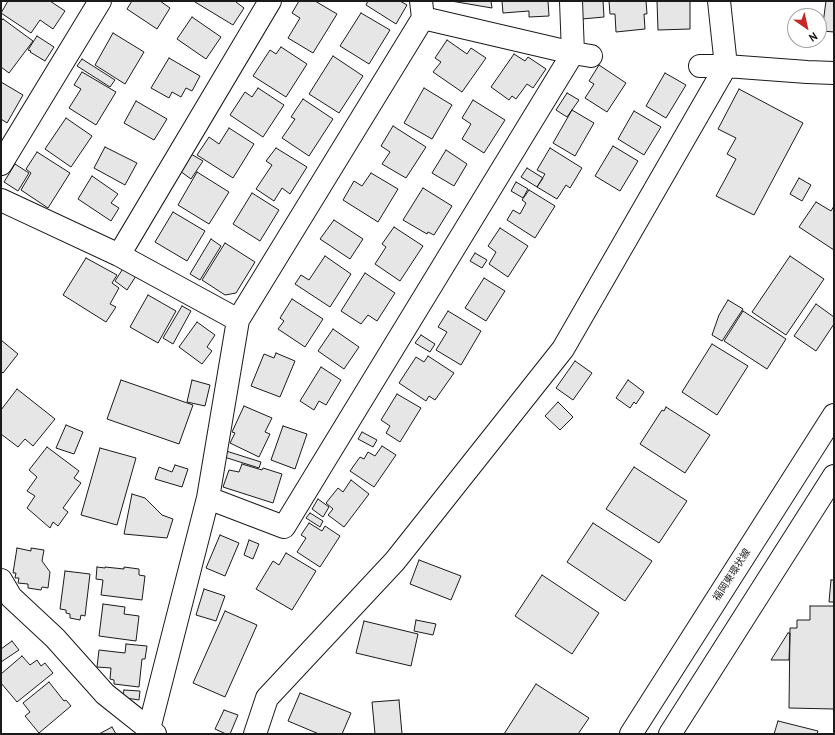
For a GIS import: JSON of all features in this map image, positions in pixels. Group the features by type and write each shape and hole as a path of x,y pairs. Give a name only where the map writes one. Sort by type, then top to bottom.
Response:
{"street":[{"path":"1,164 100,1"},
{"path":"118,255 270,1"},
{"path":"208,498 284,527 582,54 571,1"},
{"path":"254,734 267,698 395,561 563,349 726,66 719,1"},
{"path":"1,580 12,598 55,638 105,694 152,731 208,498 238,320 422,10 582,54"},
{"path":"700,66 726,66 807,72 834,72"},
{"path":"1,200 118,255 238,320"},
{"name":"福岡東環状線","path":"631,734 834,415"},
{"path":"670,734 834,476"}],"building":[{"path":"8,1 50,1 65,11 53,29 40,20 31,33 1,13"},
{"path":"132,1 160,1 170,8 157,29 127,9"},
{"path":"237,1 236,2 244,8 233,25 195,2"},
{"path":"299,1 315,1 337,14 313,53 288,38 300,18 292,13"},
{"path":"368,1 400,1 407,5 396,24 366,5"},
{"path":"451,1 491,1 492,8"},
{"path":"502,1 548,1 549,16 529,17 529,11 503,13"},
{"path":"580,1 603,1 604,17 582,19"},
{"path":"609,1 646,1 647,14 644,14 645,29 616,32 615,14 610,14"},
{"path":"657,1 690,1 690,29 658,30"},
{"path":"826,1 834,1 834,32 827,31 827,8 825,8"},
{"path":"361,13 390,30 369,64 340,46"},
{"path":"192,17 221,37 206,59 177,39"},
{"path":"3,19 33,41 9,73 1,67 1,21"},
{"path":"113,33 144,52 125,84 95,65"},
{"path":"37,36 54,47 45,61 28,50"},
{"path":"447,40 467,54 471,48 486,58 462,92 433,72 441,62 435,58"},
{"path":"281,47 307,64 286,97 253,76 270,50 276,54"},
{"path":"514,54 525,61 528,57 546,69 533,88 527,84 516,99 512,96 509,100 491,87"},
{"path":"333,56 363,76 339,113 309,94"},
{"path":"169,58 200,76 192,91 186,88 181,97 172,92 169,98 151,88"},
{"path":"82,59 115,80 110,87 77,66"},
{"path":"599,65 626,83 607,112 585,98 594,84 589,81"},
{"path":"82,72 116,92 96,125 69,108 81,89 74,85"},
{"path":"665,73 686,85 666,118 646,106"},
{"path":"1,82 23,95 7,123 1,119"},
{"path":"258,88 284,105 263,137 230,115 245,92 252,97"},
{"path":"424,88 452,105 432,139 404,123"},
{"path":"739,89 803,123 754,215 716,196 736,159 727,154 736,138 718,129"},
{"path":"567,93 579,100 567,117 556,110"},
{"path":"303,99 333,119 309,156 282,138 295,119 291,117"},
{"path":"473,100 505,120 484,153 462,139 471,124 462,118"},
{"path":"136,101 167,119 154,140 124,123"},
{"path":"572,110 594,123 575,156 553,143"},
{"path":"634,111 661,127 644,155 618,139"},
{"path":"66,118 92,136 71,167 45,149"},
{"path":"393,126 426,147 406,178 382,164 390,152 381,146"},
{"path":"229,128 254,144 233,178 197,155 209,137 219,144"},
{"path":"613,146 638,161 620,191 595,176"},
{"path":"105,147 137,163 125,185 94,168"},
{"path":"276,148 307,167 290,194 282,188 274,201 256,189 272,165 266,161"},
{"path":"550,148 582,168 570,188 566,185 557,199 537,187 545,174 537,170"},
{"path":"446,150 467,164 454,186 432,173"},
{"path":"37,152 70,173 48,208 21,190 31,173 26,169"},
{"path":"191,154 203,161 191,179 180,171"},
{"path":"15,164 29,173 18,191 4,182"},
{"path":"527,168 543,178 537,187 521,177"},
{"path":"197,172 229,192 209,224 178,205"},
{"path":"371,173 398,189 378,222 343,200 354,181 362,186"},
{"path":"92,176 118,194 111,203 119,208 111,221 78,199"},
{"path":"799,178 811,185 802,201 790,194"},
{"path":"516,182 528,189 523,198 511,191"},
{"path":"423,188 452,206 434,235 428,232 427,234 403,220"},
{"path":"529,190 555,206 535,238 507,220 513,210 520,214 526,203 522,200"},
{"path":"252,193 279,210 260,241 233,224"},
{"path":"816,202 831,211 834,206 834,250 799,227"},
{"path":"173,212 205,231 187,261 155,242"},
{"path":"334,220 363,239 350,259 320,239"},
{"path":"394,227 423,246 400,281 375,264 386,247 382,244"},
{"path":"500,228 528,246 508,277 489,264 496,252 488,246"},
{"path":"211,239 221,246 200,280 190,274"},
{"path":"225,243 255,262 236,293 225,295 202,280"},
{"path":"475,253 487,260 482,268 470,261"},
{"path":"325,256 351,274 330,307 295,284 301,275 309,280"},
{"path":"790,256 824,279 786,335 752,312"},
{"path":"86,258 117,275 112,283 119,288 110,304 116,307 106,322 63,295"},
{"path":"124,267 136,276 127,290 115,281"},
{"path":"365,273 395,293 377,321 368,315 361,324 341,311"},
{"path":"484,278 505,291 486,321 465,308"},
{"path":"148,295 176,311 158,343 130,327"},
{"path":"292,299 323,319 305,347 278,329 284,321 280,318"},
{"path":"728,300 743,309 722,341 712,335 719,315"},
{"path":"816,304 834,317 834,324 816,351 794,336"},
{"path":"182,306 191,311 173,344 163,338"},
{"path":"448,311 481,331 461,365 436,350 447,332 438,327"},
{"path":"743,311 786,339 767,369 724,341"},
{"path":"197,322 215,335 207,347 212,351 202,364 179,347"},
{"path":"333,329 359,347 344,369 318,351"},
{"path":"421,335 435,344 430,352 415,343"},
{"path":"1,340 18,354 3,373 1,371"},
{"path":"712,344 748,366 717,415 682,392"},
{"path":"276,353 295,361 280,397 251,386 264,354 274,358"},
{"path":"428,356 454,373 435,400 429,396 426,401 399,383 416,357 424,362"},
{"path":"575,361 592,373 573,400 556,388"},
{"path":"321,367 341,380 326,405 319,401 314,410 300,401"},
{"path":"121,380 193,405 179,444 107,419"},
{"path":"192,380 210,385 205,406 187,402"},
{"path":"628,380 644,392 636,404 634,402 630,408 616,398"},
{"path":"17,389 55,419 33,446 25,439 18,447 1,434 1,410"},
{"path":"397,394 421,408 400,442 386,433 390,426 381,420"},
{"path":"558,402 573,417 560,430 545,416"},
{"path":"244,406 272,418 265,432 270,434 259,457 230,443 235,433 232,432"},
{"path":"666,407 710,435 685,473 640,444 662,410 664,411"},
{"path":"66,425 83,432 74,454 56,448"},
{"path":"283,426 307,434 295,469 271,460"},
{"path":"362,432 377,440 373,447 358,439"},
{"path":"382,446 396,455 374,487 350,471 360,457 364,459 368,452 375,456"},
{"path":"47,447 79,471 74,478 81,483 63,508 68,512 58,526 53,522 50,528 27,508 35,496 27,491 37,477 29,470"},
{"path":"100,448 136,458 117,525 81,515"},
{"path":"223,450 261,462 259,468 221,456"},
{"path":"242,464 262,470 263,468 282,474 273,503 223,487 229,470 239,472"},
{"path":"175,465 188,469 182,487 155,479 159,467 172,472"},
{"path":"634,467 687,501 659,543 606,509"},
{"path":"351,480 369,494 344,527 328,515 333,509 326,503 338,488 343,492"},
{"path":"132,494 145,498 162,515 173,519 167,538 124,534"},
{"path":"318,499 329,507 323,517 312,509"},
{"path":"310,513 323,521 320,527 306,518"},
{"path":"309,523 322,531 325,526 340,536 320,567 297,552 306,538 301,535"},
{"path":"593,523 652,561 625,601 567,562"},
{"path":"220,535 239,543 225,576 206,568"},
{"path":"249,540 259,544 253,559 244,555"},
{"path":"17,548 31,551 31,548 44,550 42,561 50,572 48,588 42,587 41,590 28,588 28,584 18,583 19,578 15,578 16,573 13,573"},
{"path":"286,553 316,571 292,610 256,589 273,561 279,565"},
{"path":"419,560 461,576 451,600 410,584"},
{"path":"97,567 124,569 124,567 139,569 139,575 145,576 142,600 101,595 103,580 96,579"},
{"path":"65,571 90,574 85,616 81,615 80,620 70,618 70,614 66,613 66,610 60,609"},
{"path":"542,575 599,613 572,654 515,616"},
{"path":"831,580 834,580 834,602 829,602"},
{"path":"204,589 225,596 216,621 196,615"},
{"path":"103,604 125,607 124,614 139,616 136,641 99,636"},
{"path":"810,606 834,606 834,709 789,708 790,628 797,628 797,620 810,620"},
{"path":"225,611 257,625 225,697 193,683"},
{"path":"416,620 436,624 433,635 414,631"},
{"path":"364,621 418,634 411,666 356,653"},
{"path":"788,633 790,633 789,660 771,660"},
{"path":"12,641 19,650 1,662 1,649"},
{"path":"126,644 147,646 145,659 142,659 139,687 114,684 114,680 110,679 111,668 97,667 99,650 125,653"},
{"path":"22,656 30,665 37,660 41,666 45,663 53,673 17,702 1,683 1,674"},
{"path":"49,682 64,701 66,700 71,706 39,733 25,716 30,712 23,703"},
{"path":"536,684 589,718 578,734 504,734"},
{"path":"124,690 140,691 139,700 126,698 123,694"},
{"path":"300,693 351,713 342,734 319,734 288,721"},
{"path":"399,700 402,734 375,734 372,702"},
{"path":"224,710 238,715 230,734 226,734 215,729"},
{"path":"778,721 818,731 817,734 774,734"},
{"path":"112,727 116,734 99,734"}]}
